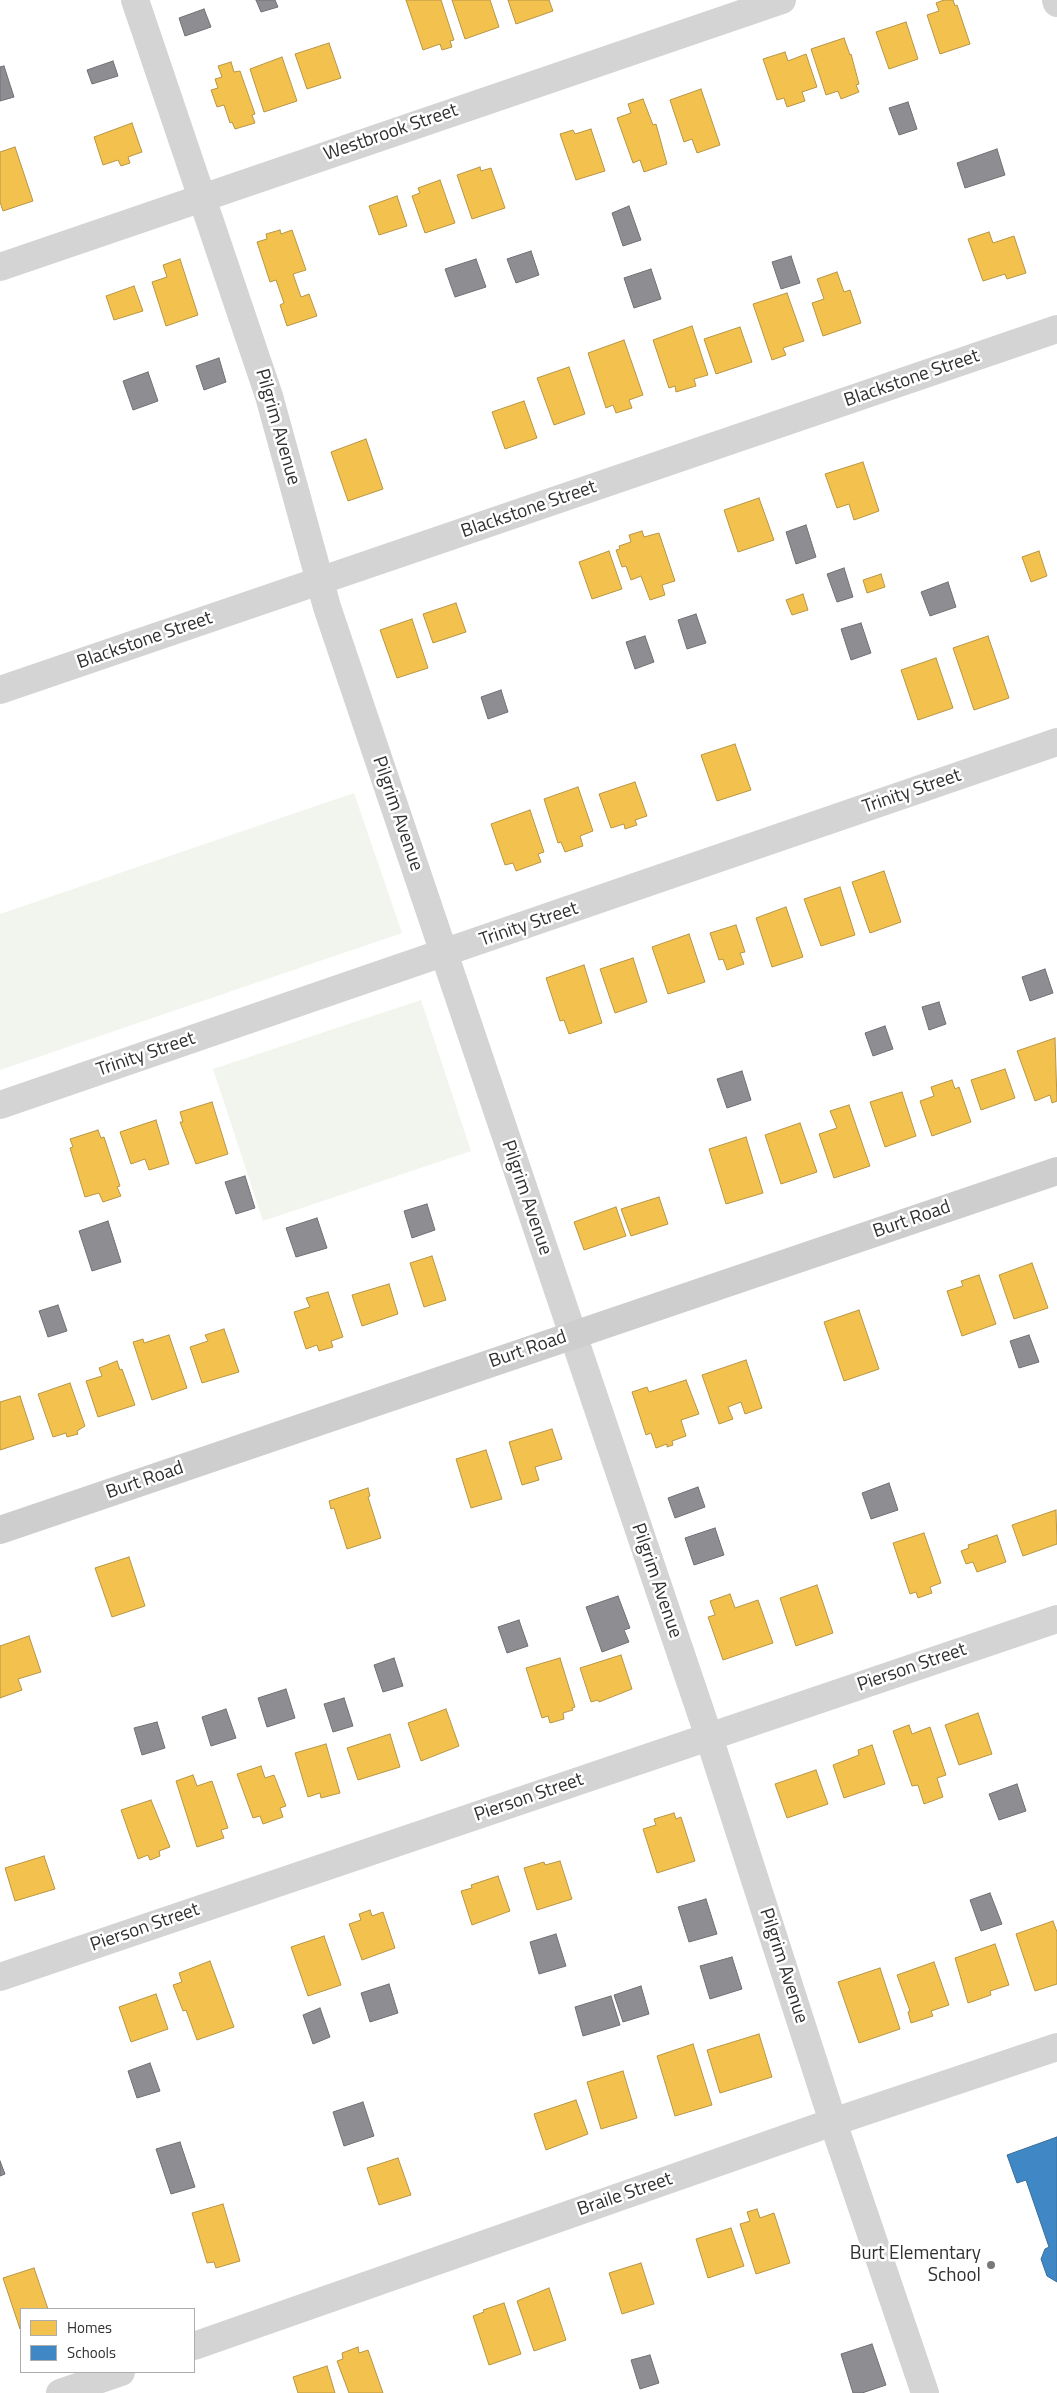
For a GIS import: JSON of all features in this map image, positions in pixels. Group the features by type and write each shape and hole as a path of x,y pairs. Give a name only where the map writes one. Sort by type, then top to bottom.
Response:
{"street":[{"name":"Pilgrim Avenue","path":"135,0 269,396 327,607 709,1737 833,2122 925,2393"},
{"name":"Westbrook Street","path":"0,267 782,0"},
{"name":"Blackstone Street","path":"0,690 1057,329"},
{"name":"Trinity Street","path":"0,1105 1057,742"},
{"name":"Burt Road","path":"0,1530 1057,1170"},
{"name":"Pierson Street","path":"0,1977 1057,1619"},
{"name":"Braile Street","path":"195,2346 833,2122 1057,2047"},
{"path":"60,2393 118,2373"}],"shaded area":[{"path":"354,793 402,933 0,1070 0,914"},
{"path":"421,1000 471,1151 263,1221 213,1069"}],"building: Homes":[{"path":"406,0 441,0 454,40 450,41 452,47 442,50 440,44 423,50"},
{"path":"452,0 490,0 499,27 465,39"},
{"path":"508,0 549,0 553,11 516,24"},
{"path":"944,0 953,0 955,6 957,5 970,44 940,54 927,15 939,11 936,3"},
{"path":"906,22 918,59 889,69 876,32"},
{"path":"844,38 851,54 859,84 856,85 859,92 841,99 838,91 826,95 811,49"},
{"path":"329,43 341,78 307,89 295,54"},
{"path":"785,52 788,61 806,54 817,87 802,92 805,101 787,107 784,98 777,100 763,59"},
{"path":"282,57 297,101 264,112 250,69"},
{"path":"231,62 234,72 240,71 255,114 252,115 255,123 235,129 232,122 230,123 224,105 217,107 211,90 218,88 215,79 222,77 218,66"},
{"path":"701,89 720,145 697,153 692,139 684,142 670,100"},
{"path":"643,99 653,125 656,124 667,164 644,172 640,160 633,163 617,118 631,113 628,104"},
{"path":"132,123 142,152 128,157 130,163 121,166 118,160 103,165 94,137"},
{"path":"591,129 605,171 576,180 560,134 573,130 575,134"},
{"path":"15,147 33,201 3,211 0,202 0,152"},
{"path":"480,167 481,171 491,168 505,208 472,219 457,175"},
{"path":"440,180 455,223 425,233 412,196 420,193 418,188"},
{"path":"397,196 407,226 379,235 369,206"},
{"path":"280,230 281,234 292,230 306,270 293,274 301,297 309,294 317,316 287,326 280,305 284,303 276,280 270,282 257,242 267,239 266,234"},
{"path":"989,232 993,243 1014,236 1026,273 1007,279 1005,274 983,281 968,239"},
{"path":"180,259 198,315 166,326 152,282 167,277 163,265"},
{"path":"837,272 844,292 850,290 861,323 823,336 812,303 824,299 817,279"},
{"path":"134,286 143,311 114,320 106,296"},
{"path":"787,293 804,341 783,348 786,355 772,360 753,304"},
{"path":"692,326 708,375 694,379 696,386 676,392 675,386 669,388 653,340"},
{"path":"740,327 752,362 716,374 704,339"},
{"path":"624,340 643,395 629,400 632,408 616,413 613,405 606,408 588,353"},
{"path":"569,367 585,414 554,425 537,378"},
{"path":"524,401 537,438 505,449 492,412"},
{"path":"366,439 383,489 348,501 331,452"},
{"path":"863,462 879,511 854,520 849,504 837,508 825,474"},
{"path":"759,498 774,540 738,552 724,510"},
{"path":"642,531 644,537 659,533 675,581 662,585 665,595 650,600 641,576 631,580 626,566 622,567 616,550 620,549 619,546 631,542 629,535"},
{"path":"609,551 622,589 592,599 579,562"},
{"path":"1039,551 1047,576 1031,582 1022,557"},
{"path":"881,574 885,587 867,593 863,580"},
{"path":"803,594 808,610 792,615 786,600"},
{"path":"456,603 466,632 433,643 423,614"},
{"path":"412,619 428,668 397,678 380,630"},
{"path":"988,636 1009,698 974,710 953,648"},
{"path":"936,658 953,708 918,720 901,670"},
{"path":"735,744 751,790 717,801 701,755"},
{"path":"635,782 647,816 635,820 637,825 625,829 624,824 611,828 599,794"},
{"path":"578,787 593,831 580,836 583,846 565,852 561,842 558,843 544,799"},
{"path":"530,810 544,852 538,854 541,862 516,871 513,863 505,865 491,824"},
{"path":"884,871 901,922 870,933 852,882"},
{"path":"840,887 855,935 821,946 804,899"},
{"path":"786,907 803,957 772,967 756,918"},
{"path":"736,925 745,952 740,953 744,964 727,970 723,959 719,960 710,933"},
{"path":"689,934 705,982 668,994 652,947"},
{"path":"633,958 647,1002 615,1013 600,969"},
{"path":"584,965 602,1023 569,1034 564,1020 560,1021 546,978"},
{"path":"1055,1038 1057,1101 1052,1103 1050,1095 1035,1101 1017,1051"},
{"path":"1005,1069 1015,1098 981,1110 971,1080"},
{"path":"952,1080 955,1089 959,1087 971,1122 932,1136 920,1101 934,1096 931,1087"},
{"path":"902,1092 916,1136 885,1147 870,1102"},
{"path":"212,1102 228,1154 196,1164 180,1122 183,1122 180,1112"},
{"path":"849,1105 870,1166 834,1178 819,1134 837,1128 830,1111"},
{"path":"156,1120 169,1164 149,1170 145,1159 131,1164 120,1132"},
{"path":"800,1123 817,1172 781,1184 765,1135"},
{"path":"98,1130 101,1138 104,1137 120,1186 117,1187 121,1196 103,1202 99,1193 85,1197 70,1148 73,1147 70,1139"},
{"path":"746,1137 763,1193 726,1204 709,1149"},
{"path":"659,1197 668,1224 631,1236 621,1209"},
{"path":"616,1207 626,1236 584,1250 574,1222"},
{"path":"432,1256 446,1300 424,1307 410,1263"},
{"path":"1032,1263 1048,1308 1014,1319 999,1275"},
{"path":"979,1275 996,1324 962,1336 947,1291 963,1286 961,1281"},
{"path":"389,1284 398,1314 362,1326 352,1295"},
{"path":"328,1292 343,1337 331,1341 333,1347 319,1351 317,1345 306,1349 294,1312 310,1307 306,1298"},
{"path":"859,1310 879,1369 844,1381 824,1322"},
{"path":"224,1329 239,1372 202,1383 190,1347 208,1341 205,1335"},
{"path":"169,1335 187,1388 152,1400 133,1342 143,1339 144,1343"},
{"path":"746,1360 762,1408 745,1414 741,1402 728,1407 733,1419 719,1424 702,1375"},
{"path":"117,1361 120,1370 122,1369 135,1405 98,1417 86,1381 102,1376 99,1368"},
{"path":"686,1380 699,1414 681,1420 686,1436 672,1441 673,1445 667,1447 667,1444 656,1448 651,1433 646,1435 632,1392 647,1387 649,1392"},
{"path":"70,1383 85,1426 77,1431 78,1434 67,1437 66,1433 53,1437 38,1394"},
{"path":"20,1396 34,1439 0,1450 0,1402"},
{"path":"552,1429 562,1459 535,1467 539,1480 522,1485 509,1442"},
{"path":"486,1450 502,1499 471,1508 456,1459"},
{"path":"368,1488 370,1496 368,1497 381,1538 347,1549 334,1508 331,1509 329,1501"},
{"path":"1056,1510 1057,1544 1023,1556 1012,1525"},
{"path":"924,1533 941,1583 930,1587 932,1593 918,1598 916,1592 910,1594 893,1543"},
{"path":"997,1535 1006,1562 977,1572 973,1562 966,1564 961,1551 969,1548 968,1545"},
{"path":"129,1557 145,1606 112,1617 95,1568"},
{"path":"817,1585 833,1633 796,1646 780,1598"},
{"path":"730,1594 735,1608 758,1600 773,1643 723,1660 708,1617 715,1615 710,1601"},
{"path":"29,1636 41,1672 18,1679 22,1690 0,1698 0,1646"},
{"path":"621,1655 632,1689 599,1702 598,1700 591,1702 580,1668"},
{"path":"560,1658 575,1707 572,1708 573,1710 563,1713 564,1719 550,1723 548,1716 542,1718 526,1668"},
{"path":"446,1709 459,1746 421,1761 408,1723"},
{"path":"978,1713 992,1754 959,1765 945,1725"},
{"path":"909,1725 912,1734 930,1727 946,1775 937,1778 943,1797 924,1804 918,1785 912,1786 893,1731"},
{"path":"390,1734 400,1767 358,1780 347,1748"},
{"path":"326,1744 340,1793 321,1798 320,1793 308,1797 295,1753"},
{"path":"872,1745 885,1784 844,1798 833,1765 859,1755 858,1750"},
{"path":"261,1766 265,1778 274,1775 286,1806 280,1808 283,1817 263,1824 260,1816 253,1818 237,1774"},
{"path":"816,1770 828,1804 787,1818 775,1784"},
{"path":"193,1775 197,1786 212,1781 228,1828 221,1830 224,1838 197,1847 176,1781"},
{"path":"151,1800 170,1847 159,1851 160,1856 150,1860 148,1855 138,1859 121,1810"},
{"path":"674,1813 676,1819 681,1817 695,1861 657,1873 643,1829 656,1825 654,1819"},
{"path":"44,1856 55,1889 15,1901 5,1868"},
{"path":"560,1861 572,1899 537,1910 524,1868 544,1862 545,1865"},
{"path":"498,1876 510,1911 472,1925 461,1891 472,1888 471,1885"},
{"path":"370,1910 372,1916 383,1912 395,1948 362,1960 349,1924 361,1920 359,1914"},
{"path":"1053,1921 1057,1932 1057,1984 1035,1991 1016,1934"},
{"path":"324,1936 341,1985 308,1996 291,1947"},
{"path":"995,1944 1009,1985 990,1991 991,1995 968,2003 955,1958"},
{"path":"210,1961 234,2027 197,2040 186,2010 183,2011 173,1985 182,1982 179,1973"},
{"path":"934,1962 949,2005 931,2011 933,2016 911,2023 908,2012 910,2011 897,1975"},
{"path":"880,1968 900,2029 859,2043 838,1982"},
{"path":"156,1994 168,2029 131,2042 119,2007"},
{"path":"759,2034 772,2077 720,2093 707,2050"},
{"path":"693,2044 712,2105 675,2116 657,2056"},
{"path":"623,2071 637,2118 601,2129 587,2082"},
{"path":"576,2100 588,2134 546,2150 534,2114"},
{"path":"398,2158 411,2195 379,2205 367,2168"},
{"path":"223,2204 240,2261 216,2268 214,2262 207,2263 192,2213"},
{"path":"757,2209 760,2218 774,2213 790,2263 756,2274 740,2224 750,2221 747,2212"},
{"path":"731,2228 744,2266 708,2278 696,2239"},
{"path":"641,2263 654,2304 622,2314 609,2273"},
{"path":"34,2268 48,2308 20,2308 20,2329 3,2278"},
{"path":"549,2288 566,2340 534,2351 517,2301"},
{"path":"504,2303 521,2354 489,2365 473,2316 484,2312 483,2310"},
{"path":"358,2347 359,2353 368,2350 383,2393 349,2393 337,2361 343,2359 342,2353"},
{"path":"327,2366 335,2393 298,2393 293,2377"}],"building: Schools":[{"path":"1057,2137 1057,2282 1047,2276 1041,2259 1045,2249 1049,2247 1026,2180 1017,2183 1007,2155"}],"building: Industry":[{"path":"256,0 275,0 278,7 261,12"},
{"path":"204,9 211,27 185,36 179,18"},
{"path":"113,61 118,76 92,84 87,70"},
{"path":"4,66 14,97 0,101 0,67"},
{"path":"908,102 917,129 899,135 889,108"},
{"path":"997,149 1005,175 965,188 957,163"},
{"path":"629,206 641,240 623,246 612,213"},
{"path":"531,251 539,275 516,283 507,259"},
{"path":"791,256 800,283 781,289 772,262"},
{"path":"476,259 486,287 455,297 445,269"},
{"path":"651,269 661,299 634,308 624,278"},
{"path":"219,358 226,382 204,390 196,366"},
{"path":"148,372 158,401 133,410 123,381"},
{"path":"806,525 816,557 796,564 786,532"},
{"path":"844,568 853,597 837,602 827,574"},
{"path":"948,582 956,607 930,616 921,592"},
{"path":"696,614 706,643 687,649 678,620"},
{"path":"861,623 871,653 851,660 841,629"},
{"path":"645,636 654,662 635,669 626,642"},
{"path":"501,690 508,712 488,719 481,697"},
{"path":"1045,969 1053,993 1030,1001 1022,977"},
{"path":"939,1002 946,1024 929,1030 922,1007"},
{"path":"885,1026 893,1049 873,1056 865,1033"},
{"path":"742,1071 751,1100 727,1108 717,1079"},
{"path":"245,1176 255,1208 236,1214 225,1182"},
{"path":"427,1204 435,1230 412,1238 404,1211"},
{"path":"317,1218 327,1248 296,1257 286,1228"},
{"path":"108,1221 121,1262 92,1271 79,1231"},
{"path":"58,1305 67,1331 48,1337 39,1311"},
{"path":"1029,1335 1039,1362 1019,1368 1010,1341"},
{"path":"889,1483 898,1510 871,1519 862,1493"},
{"path":"698,1487 705,1507 675,1518 668,1498"},
{"path":"715,1528 724,1555 694,1565 685,1538"},
{"path":"618,1596 630,1628 624,1630 629,1642 602,1652 586,1607"},
{"path":"519,1620 528,1646 507,1653 498,1627"},
{"path":"394,1658 403,1686 383,1692 374,1665"},
{"path":"286,1689 295,1718 267,1727 258,1698"},
{"path":"344,1698 353,1726 333,1732 324,1704"},
{"path":"226,1709 236,1738 211,1746 202,1717"},
{"path":"157,1722 165,1748 142,1755 134,1728"},
{"path":"1017,1784 1026,1811 999,1820 989,1794"},
{"path":"990,1893 1002,1924 981,1931 970,1900"},
{"path":"706,1899 717,1934 689,1942 678,1907"},
{"path":"556,1934 566,1966 539,1974 530,1942"},
{"path":"732,1957 742,1989 710,1999 700,1966"},
{"path":"389,1984 398,2013 370,2022 361,1993"},
{"path":"641,1986 649,2014 623,2022 614,1995"},
{"path":"611,1996 620,2025 583,2036 575,2007"},
{"path":"320,2008 330,2037 313,2044 303,2015"},
{"path":"150,2063 160,2091 137,2098 128,2071"},
{"path":"363,2102 374,2136 344,2146 333,2112"},
{"path":"180,2142 195,2187 171,2194 156,2149"},
{"path":"0,2161 5,2174 0,2176"},
{"path":"872,2344 886,2385 862,2393 853,2393 841,2354"},
{"path":"650,2355 659,2383 640,2389 631,2360"}],"place":[{"name":"Burt Elementary School","path":"991,2265"}]}
